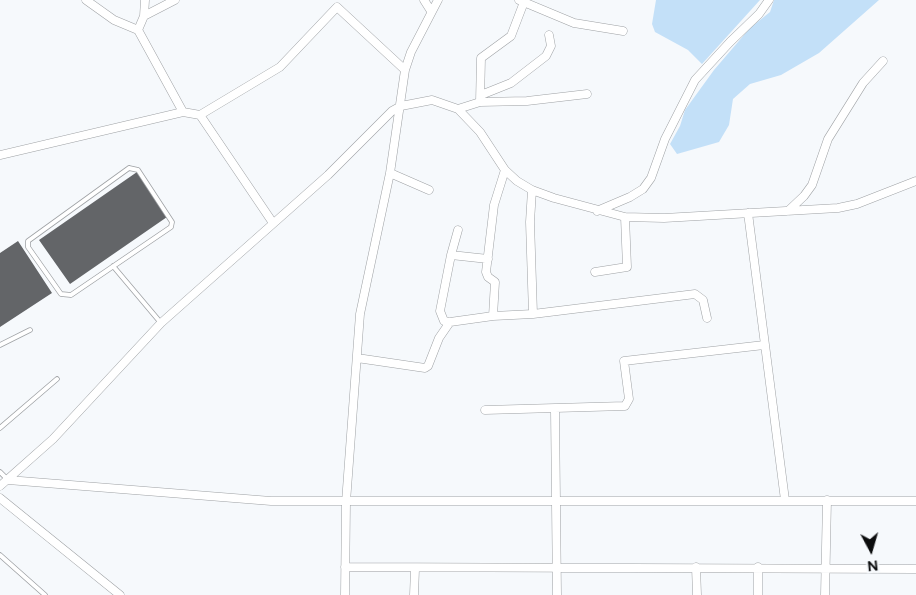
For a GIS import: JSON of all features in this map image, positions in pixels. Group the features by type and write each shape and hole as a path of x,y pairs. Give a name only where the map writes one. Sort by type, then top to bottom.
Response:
{"street":[{"path":"86,0 114,20 138,30 183,112"},
{"path":"138,30 144,16 145,0"},
{"path":"144,16 175,0"},
{"path":"424,0 431,11"},
{"path":"345,595 346,502 360,314 390,173 405,70 411,52 438,0"},
{"path":"597,211 630,197 643,189 652,178 665,139 696,80 730,42 759,14 769,0"},
{"path":"480,99 481,58 511,36 522,1 574,23 623,31"},
{"path":"0,154 41,147 183,112 200,114 280,67 338,3 405,70"},
{"path":"458,109 511,83 546,56 551,46 549,35"},
{"path":"788,211 812,185 828,138 863,83 882,61"},
{"path":"480,99 527,101 587,94"},
{"path":"0,486 60,432 161,323 328,175 392,111 401,106 432,100 458,109 480,132 505,170 532,190 597,211 625,216 664,218 838,208 857,204 916,181"},
{"path":"200,114 274,223"},
{"path":"493,316 495,282 487,275 488,259 494,216 493,208 505,170"},
{"path":"390,173 429,190"},
{"path":"532,190 530,222 533,314"},
{"path":"748,213 785,500"},
{"path":"596,272 627,266 625,216"},
{"path":"458,230 450,255 440,311 444,321 533,314 695,294 703,300 707,318"},
{"path":"450,255 488,259"},
{"path":"357,358 425,368 428,366 439,338 450,322"},
{"path":"486,410 555,410 619,407 628,404 624,361 764,345"},
{"path":"555,410 557,595"},
{"path":"8,480 234,499 346,502 556,500 916,501"},
{"path":"0,498 120,595"},
{"path":"825,595 824,569 827,500"},
{"path":"696,567 697,595"},
{"path":"345,568 758,567 916,569"},
{"path":"758,567 758,595"},
{"path":"414,595 415,569"}],"lane":[{"path":"129,168 134,168 172,222 166,232 113,266 71,295 65,296 60,294 28,247 28,241 129,168"},
{"path":"113,266 161,323"},
{"path":"0,345 30,330"},
{"path":"0,428 57,379"},
{"path":"0,472 8,480"},
{"path":"0,555 45,595"}],"shaded area":[{"path":"656,0 760,0 702,64 688,50 655,32 652,24"},
{"path":"774,0 879,0 819,53 781,75 750,84 733,99 729,125 719,142 677,154 670,144 680,126 685,110 714,70 750,28 770,12"}],"building":[{"path":"137,172 167,217 70,284 39,240"},
{"path":"18,241 52,293 0,327 0,253"}]}
